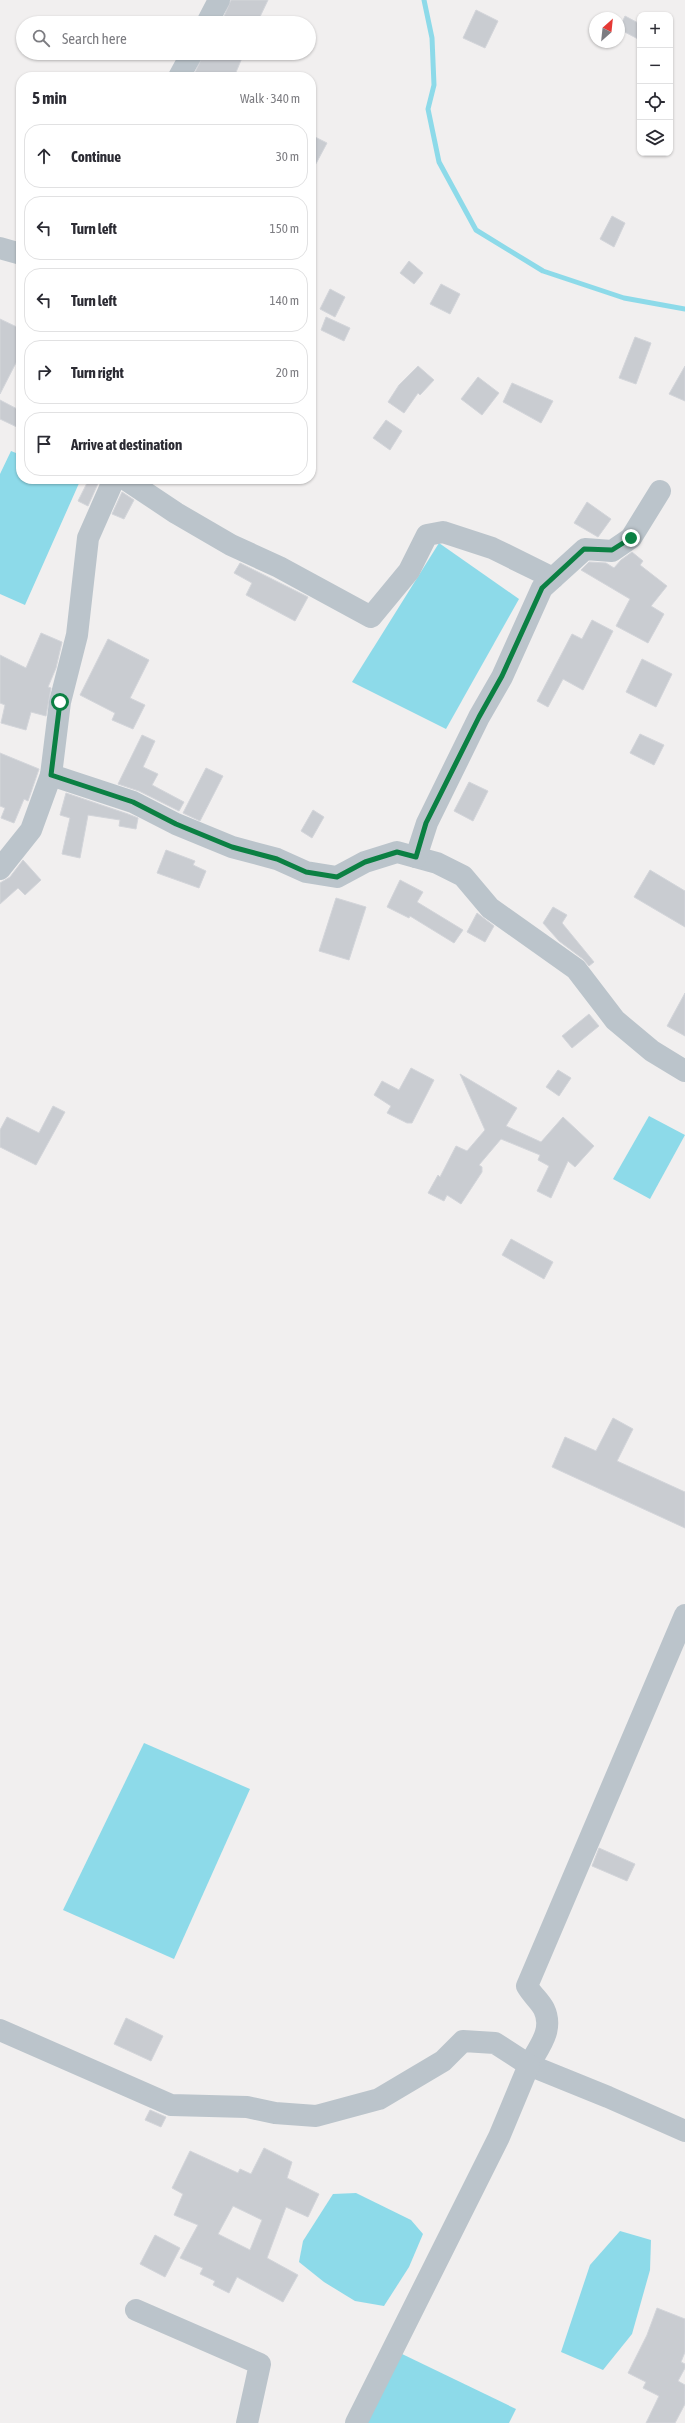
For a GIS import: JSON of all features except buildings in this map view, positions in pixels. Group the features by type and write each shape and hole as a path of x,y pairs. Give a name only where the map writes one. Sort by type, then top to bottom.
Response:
{"street":[{"path":"211,16 219,0"},
{"path":"182,72 188,60"},
{"path":"0,248 16,253"},
{"path":"0,869 31,830 51,775 60,702 77,635 88,538 112,484"},
{"path":"133,484 231,545 279,567 371,618 409,570 427,535 443,532 492,548 553,578"},
{"path":"416,857 426,823 479,717 502,676 542,588 584,549 612,550 631,538 660,491"},
{"path":"51,775 133,802 176,824 232,847 277,859 306,872 337,877 365,862 397,852 437,863 463,876 490,908 576,969 615,1020 652,1051 685,1071"},
{"path":"356,2423 498,2137 529,2065 547,2033 549,2024 543,2007 532,1997 527,1986 680,1643 685,1615"},
{"path":"0,2030 171,2105 248,2107 275,2113 316,2116 379,2099 443,2061 463,2040 495,2043 529,2065 608,2097 685,2131"},
{"path":"136,2310 260,2364 247,2423"}],"water":[{"path":"11,451 16,453 16,484 79,484 25,605 0,594 0,474"},
{"path":"439,543 519,599 446,729 352,682"},
{"path":"649,1116 685,1135 650,1199 613,1179"},
{"path":"144,1743 250,1789 174,1959 63,1910"},
{"path":"356,2193 411,2220 423,2234 409,2267 384,2306 355,2301 324,2282 299,2262 303,2241 333,2194"},
{"path":"620,2231 651,2240 650,2270 632,2334 603,2370 561,2352 590,2265"},
{"path":"400,2353 516,2409 509,2423 367,2423"}],"waterway":[{"path":"424,0 432,38 434,85 428,109 439,162 476,230 543,271 624,298 685,309"}],"route":[{"path":"60,702 51,775 133,802 176,824 232,847 277,859 306,872 337,877 365,862 397,852 416,857 426,823 479,717 502,676 542,588 584,549 612,550 631,538"}]}
